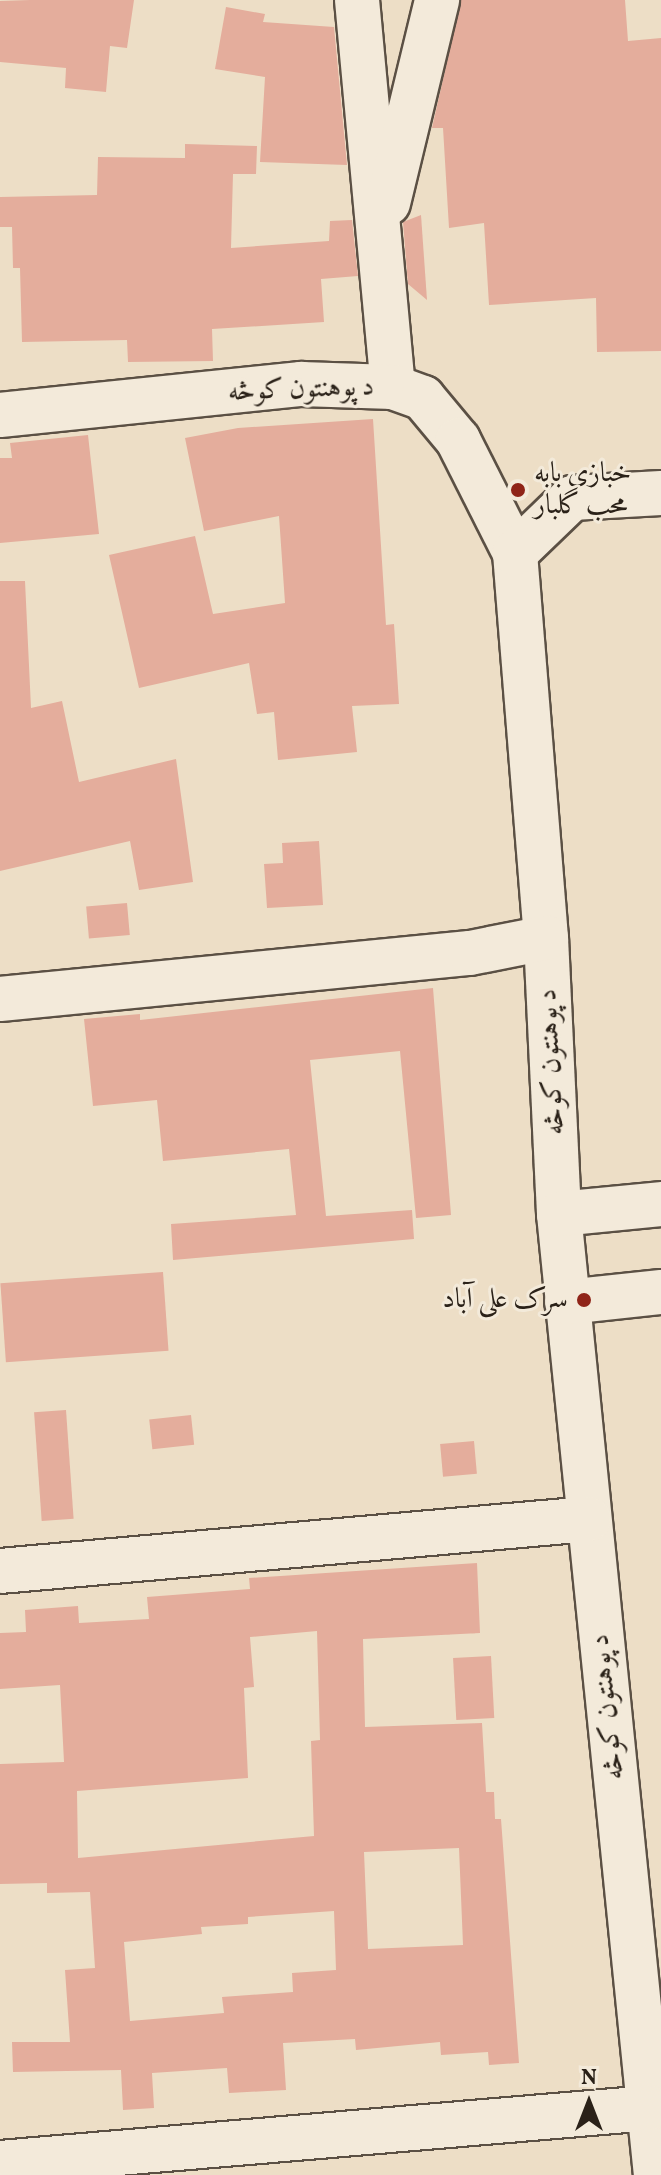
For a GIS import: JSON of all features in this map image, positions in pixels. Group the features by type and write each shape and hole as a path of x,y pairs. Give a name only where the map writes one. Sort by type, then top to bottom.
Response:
{"street":[{"path":"357,0 393,387"},
{"path":"380,236 437,0"},
{"name":"د پوهنتون کوڅه","path":"0,415 301,384 393,387 423,398 458,440 515,553 546,938 559,1214 656,2175"},
{"path":"515,553 572,498 661,493"},
{"path":"0,999 470,953 546,938"},
{"path":"559,1214 661,1204"},
{"path":"567,1302 661,1292"},
{"path":"0,1571 589,1519"},
{"path":"0,2163 650,2108"}],"building":[{"path":"134,0 127,48 110,46 106,92 65,88 66,68 0,62 0,1"},
{"path":"461,0 625,0 628,41 661,38 661,351 597,352 596,298 489,305 484,223 449,228 443,128 432,128"},
{"path":"226,7 265,14 263,22 334,27 347,165 260,162 265,77 215,69"},
{"path":"185,144 257,146 256,174 233,174 231,248 329,241 330,221 352,220 358,276 321,279 324,322 212,329 213,361 128,362 127,340 22,342 20,268 13,268 12,227 0,227 0,197 97,195 98,157 185,158"},
{"path":"421,215 427,300 408,284 403,222"},
{"path":"373,419 386,625 394,624 399,704 352,706 357,752 278,760 274,712 257,714 249,663 139,688 109,555 195,536 213,614 285,603 279,516 204,531 185,438 238,428"},
{"path":"88,435 99,534 0,543 0,458 12,458 10,443"},
{"path":"0,581 25,581 31,708 62,701 79,782 176,759 193,882 139,890 130,841 0,871"},
{"path":"319,841 323,905 267,908 264,864 283,863 282,843"},
{"path":"127,903 130,935 89,938 86,907"},
{"path":"433,988 451,1215 416,1218 400,1051 310,1060 326,1216 412,1210 414,1239 173,1260 171,1224 296,1215 289,1149 163,1161 157,1100 93,1106 84,1019 140,1014 140,1020"},
{"path":"163,1272 169,1351 6,1362 0,1283"},
{"path":"66,1410 74,1519 42,1521 34,1412"},
{"path":"191,1415 194,1445 152,1449 149,1419"},
{"path":"474,1441 477,1474 443,1477 440,1444"},
{"path":"477,1563 480,1633 363,1639 365,1727 482,1723 486,1792 494,1792 495,1819 501,1819 519,2063 489,2065 488,2052 441,2055 440,2042 356,2050 355,2039 283,2043 286,2090 229,2093 227,2068 152,2073 154,2108 123,2110 121,2070 13,2072 12,2042 70,2042 65,1970 95,1968 90,1892 47,1893 47,1883 0,1884 0,1764 64,1762 60,1685 0,1689 0,1633 26,1632 25,1610 78,1606 79,1623 149,1619 147,1597 250,1589 249,1578","holes":["317,1631 320,1740 311,1741 314,1836 78,1858 77,1791 248,1778 244,1688 254,1687 250,1637","459,1848 463,1945 368,1949 364,1852","334,1911 336,1970 292,1973 293,1992 222,1997 224,2013 130,2021 124,1942 202,1934 201,1927 248,1924 248,1917"]},
{"path":"491,1656 494,1718 456,1720 453,1658"}],"place":[{"name":"خبازی بابه محب گلبار","path":"518,490"},
{"name":"سرک علی آباد","path":"584,1300"}]}
